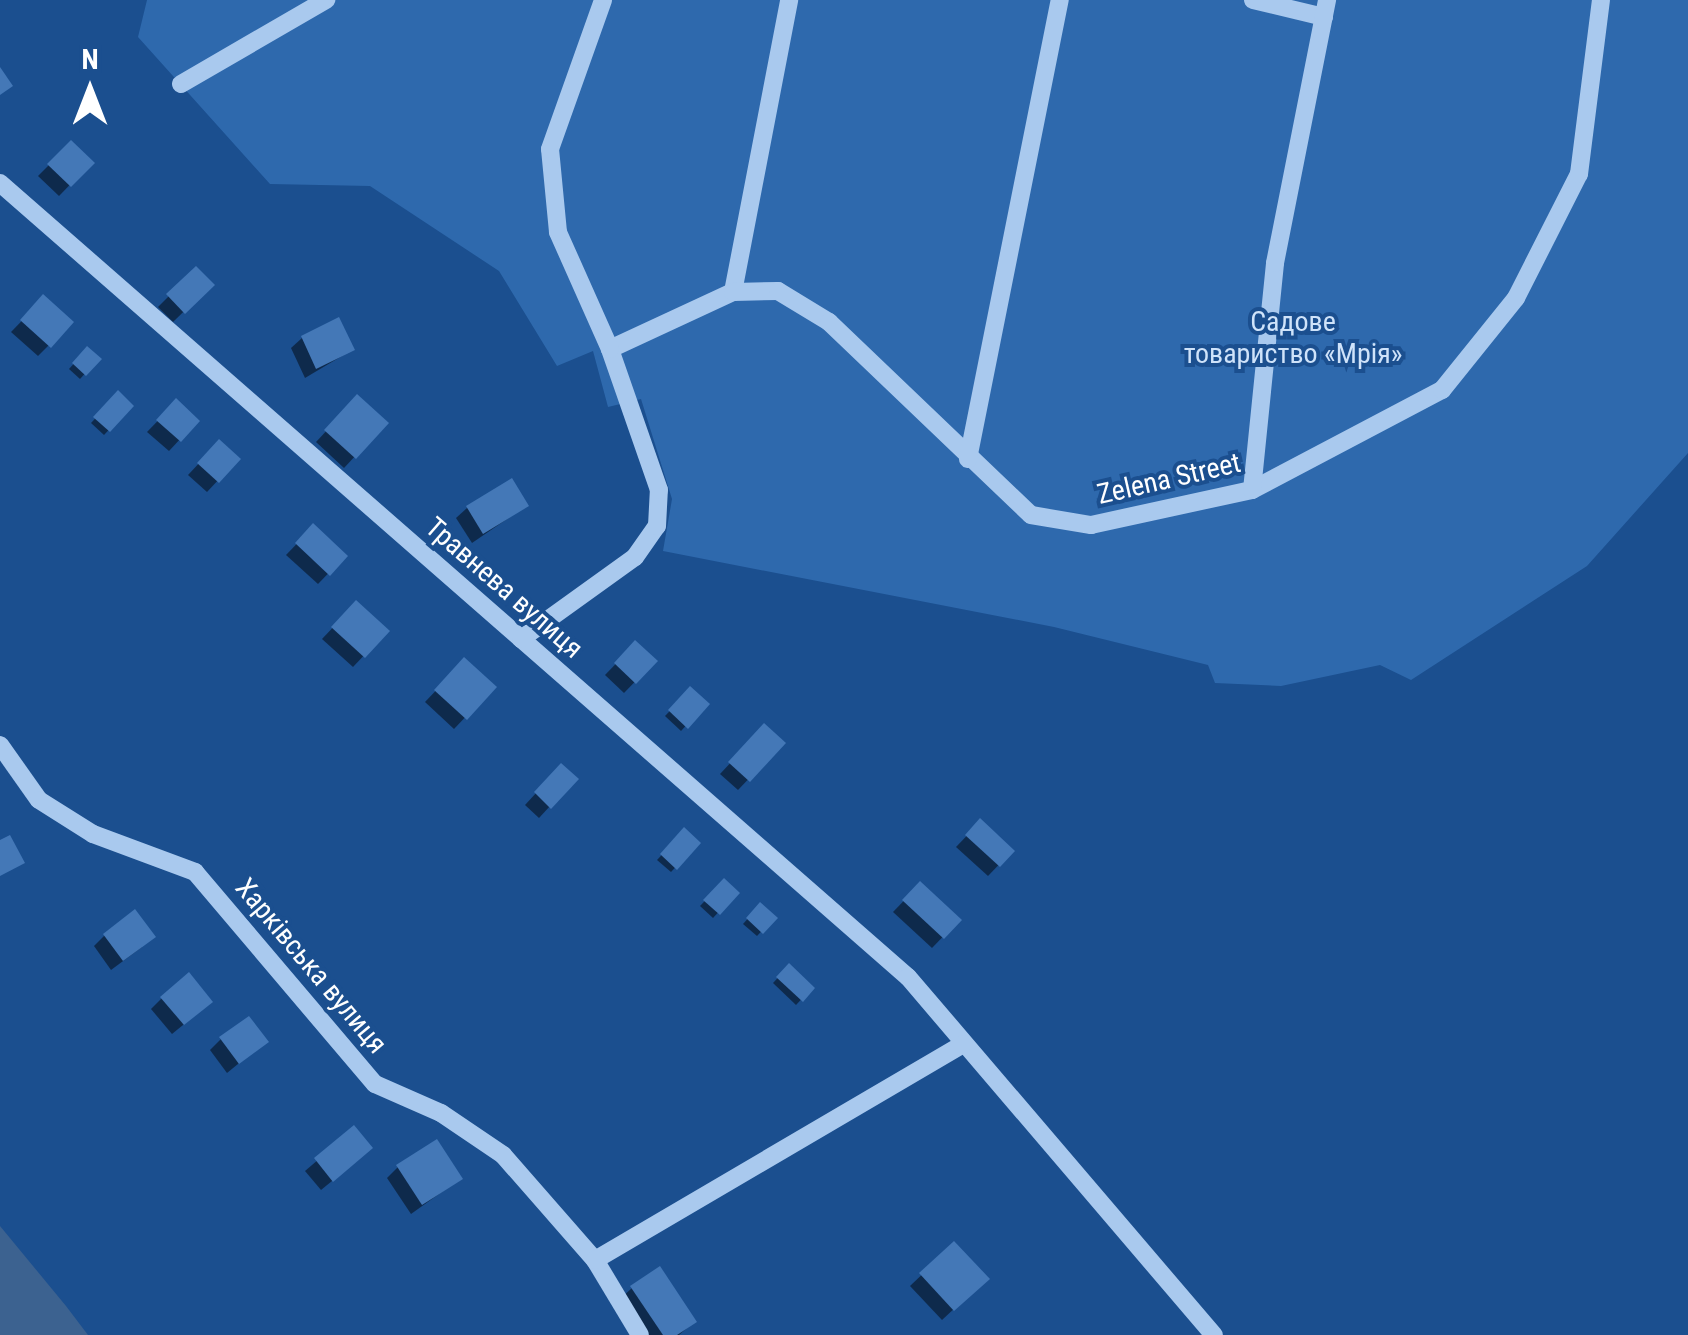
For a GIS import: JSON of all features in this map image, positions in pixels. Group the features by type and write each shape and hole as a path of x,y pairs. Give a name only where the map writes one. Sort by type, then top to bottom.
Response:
{"street":[{"path":"181,84 326,0"},
{"path":"521,639 635,557 657,526 659,490 610,348 558,232 550,149 603,0"},
{"path":"732,292 790,0"},
{"path":"968,458 1060,0"},
{"path":"1252,490 1275,263 1326,8 1254,0"},
{"name":"Zelena Street","path":"610,348 732,292 778,291 829,322 1031,514 1090,525 1252,490 1442,390 1516,298 1579,174 1601,0"},
{"name":"Травнева вулиця","path":"0,183 908,976 962,1044 1214,1335"},
{"name":"Харківська вулиця","path":"0,745 39,800 94,834 195,872 375,1084 440,1113 503,1154 594,1260 640,1335"},
{"path":"594,1260 962,1044"}],"green space":[{"name":"Садове товариство «Мрія»","path":"147,0 1688,0 1688,453 1587,566 1411,680 1380,665 1281,686 1215,683 1208,665 1054,627 663,551 672,499 641,399 608,407 593,351 557,366 499,271 370,186 270,184 138,37"}],"shaded area":[{"path":"0,1226 66,1306 88,1335 0,1335"}],"building":[{"path":"0,67 13,86 0,95"},
{"path":"71,140 95,163 71,187 47,164"},
{"path":"196,266 215,285 185,314 166,294"},
{"path":"43,294 74,322 51,348 20,320"},
{"path":"339,317 355,350 316,369 301,336"},
{"path":"87,346 102,359 86,376 72,363"},
{"path":"118,390 134,406 110,432 93,417"},
{"path":"357,394 389,423 356,459 324,430"},
{"path":"176,398 200,421 181,442 156,420"},
{"path":"219,439 241,459 219,483 197,463"},
{"path":"512,478 529,506 483,534 466,506"},
{"path":"313,523 348,556 330,576 295,543"},
{"path":"356,600 390,631 365,658 331,627"},
{"path":"635,640 658,661 636,684 614,663"},
{"path":"464,657 497,687 467,720 434,690"},
{"path":"690,686 710,704 688,729 668,710"},
{"path":"764,723 786,743 750,782 728,762"},
{"path":"561,763 579,779 551,809 534,792"},
{"path":"980,818 1015,851 1000,867 965,835"},
{"path":"684,827 701,843 677,870 660,854"},
{"path":"10,835 25,863 0,876 0,840"},
{"path":"724,878 740,893 720,915 703,900"},
{"path":"920,881 962,920 944,939 902,900"},
{"path":"760,902 778,918 763,934 746,918"},
{"path":"135,909 156,937 123,961 103,934"},
{"path":"789,963 815,988 803,1002 776,977"},
{"path":"189,972 213,1002 184,1025 160,997"},
{"path":"249,1016 269,1042 239,1064 219,1037"},
{"path":"354,1125 373,1148 333,1182 314,1158"},
{"path":"437,1139 463,1179 422,1205 396,1165"},
{"path":"954,1241 990,1279 954,1311 919,1273"},
{"path":"660,1266 697,1322 677,1335 663,1335 630,1286"}]}
